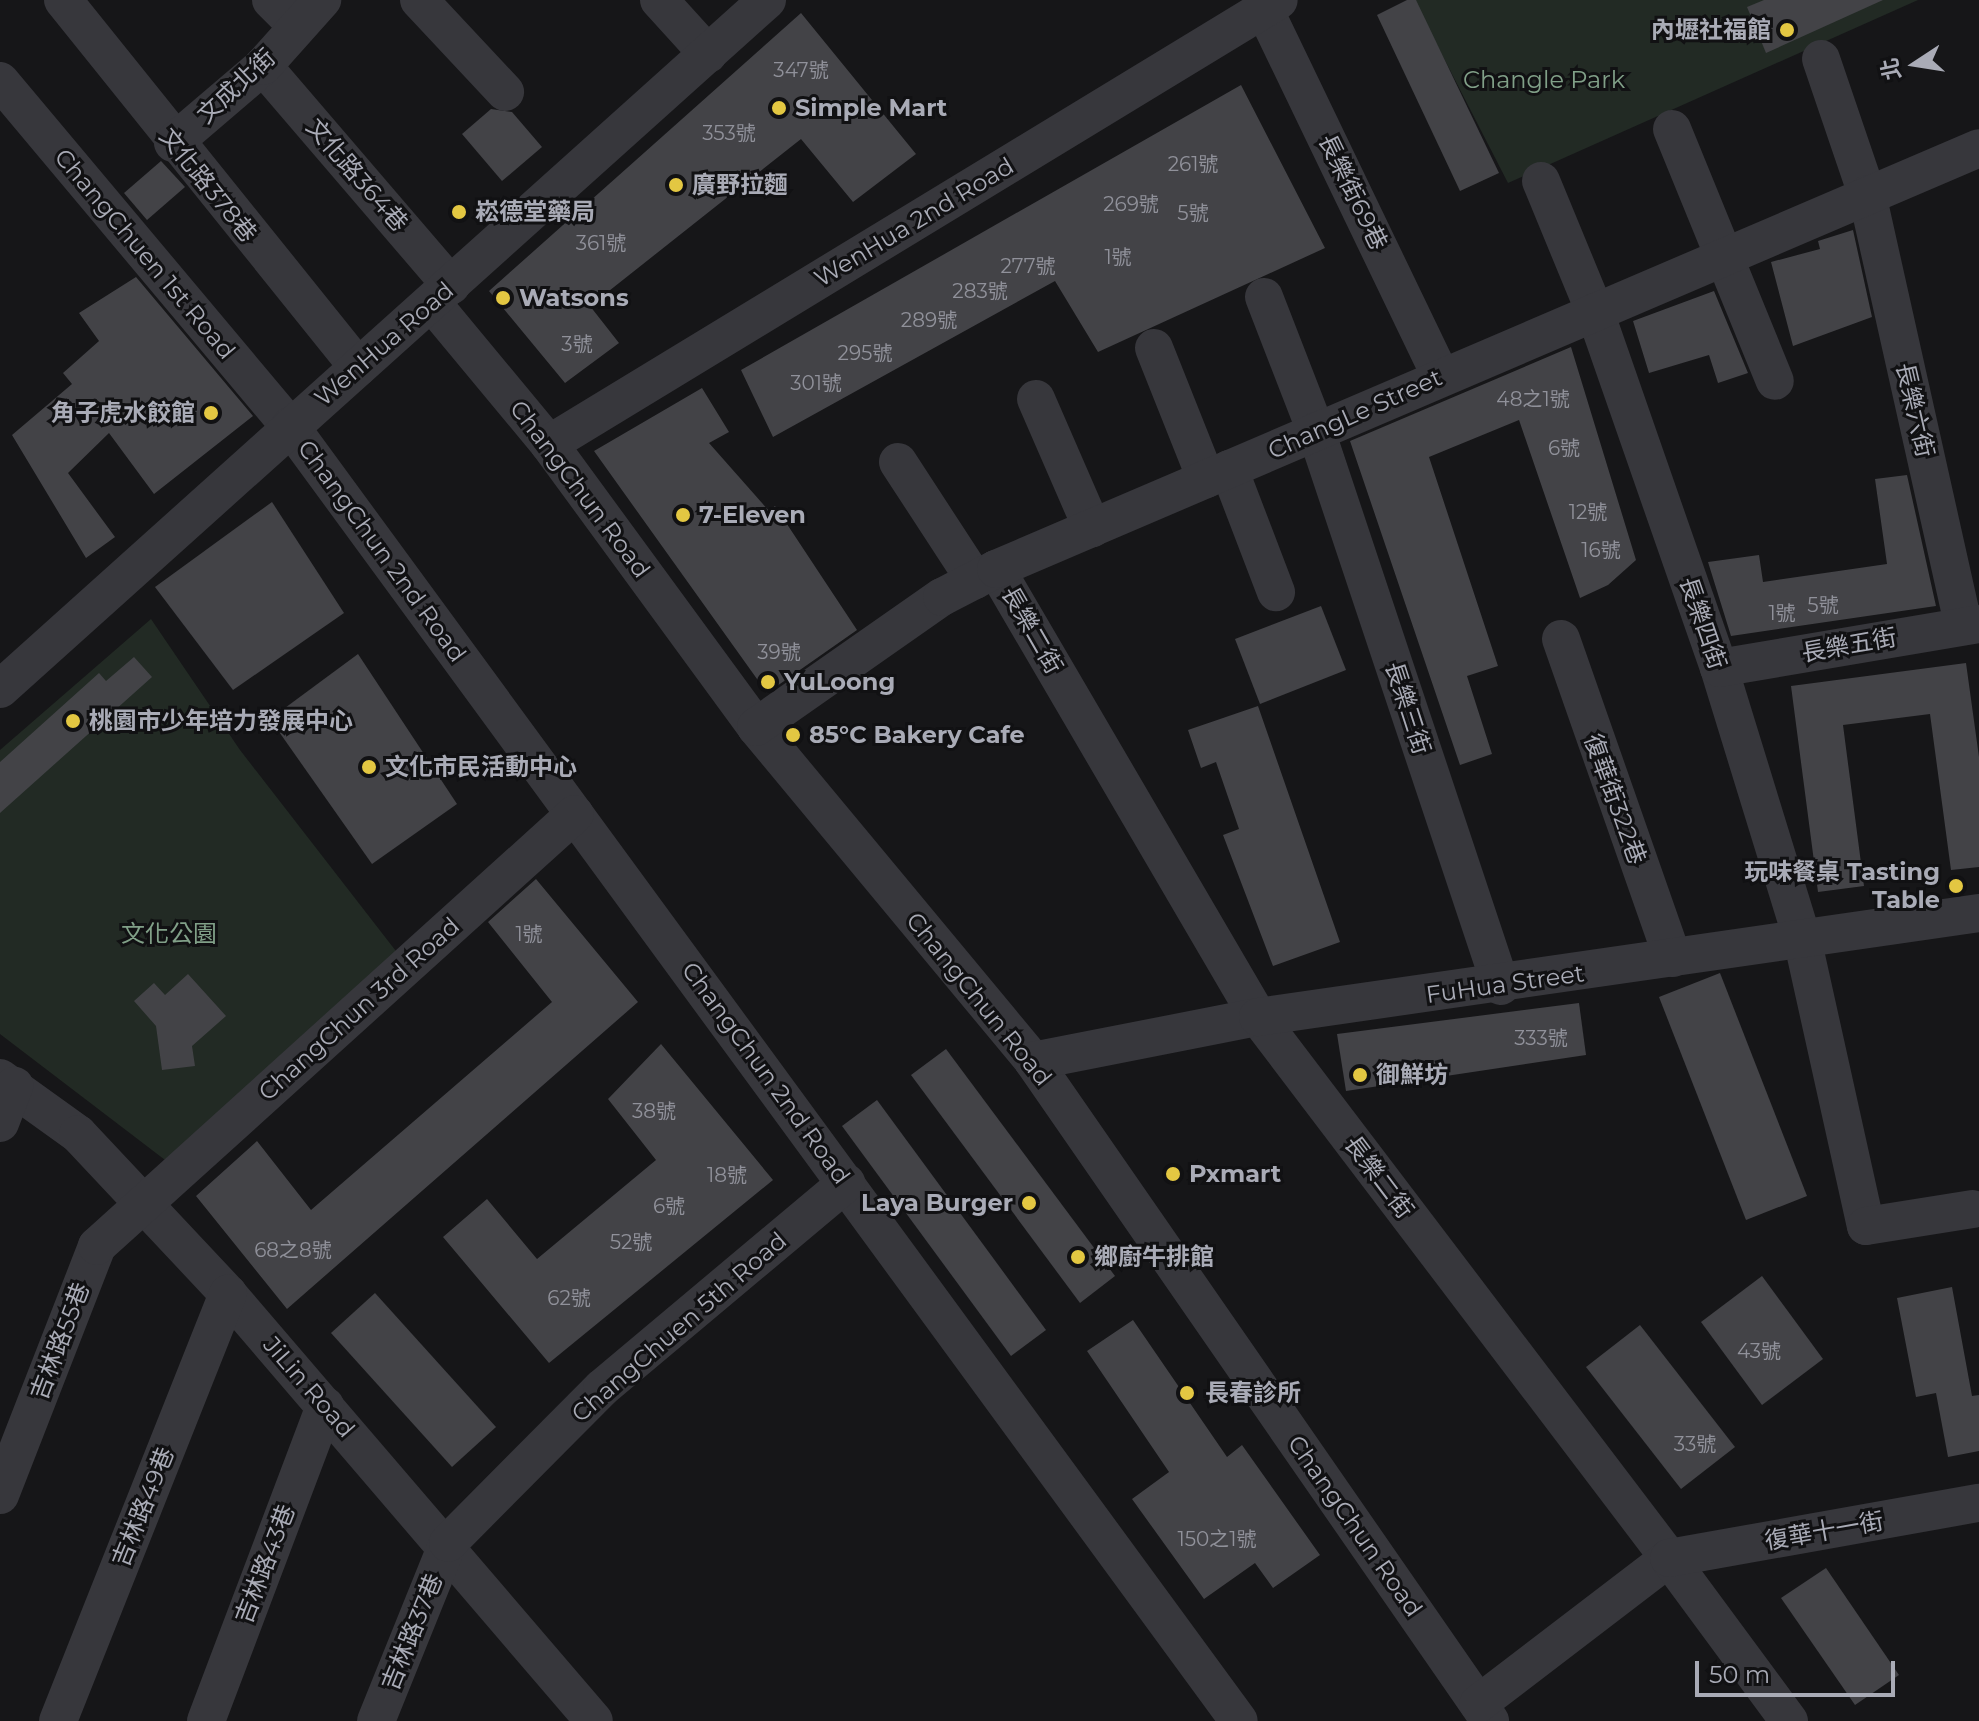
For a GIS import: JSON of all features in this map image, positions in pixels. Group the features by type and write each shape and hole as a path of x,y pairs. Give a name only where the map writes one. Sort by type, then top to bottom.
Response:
{"street":[{"name":"文化路378巷","path":"63,0 173,143 358,367"},
{"path":"419,0 505,92"},
{"path":"659,0 708,54"},
{"name":"WenHua Road","path":"0,689 767,0"},
{"name":"長樂街69巷","path":"1272,4 1441,376"},
{"name":"WenHua 2nd Road","path":"549,444 1272,4"},
{"name":"文成北街","path":"173,143 263,66 296,8"},
{"name":"長樂六街","path":"1821,59 1867,194 1971,625"},
{"name":"文化路364巷","path":"263,66 442,294"},
{"name":"ChangChuen 1st Road","path":"0,81 290,426"},
{"path":"1672,129 1727,255 1775,381"},
{"name":"ChangLe Street","path":"756,727 986,575 1441,376 1979,148"},
{"name":"長樂四街","path":"1541,181 1595,312 1719,668 1802,938 1866,1226 1973,1209"},
{"name":"ChangChun Road","path":"442,294 756,727 1033,1061 1484,1712"},
{"name":"長樂三街","path":"1264,297 1316,431 1501,986"},
{"path":"1154,348 1276,592"},
{"path":"1036,399 1092,528"},
{"name":"ChangChun 2nd Road","path":"290,426 1239,1721"},
{"name":"長樂二街","path":"898,462 986,575 1258,1017 1789,1721"},
{"name":"長樂五街","path":"1719,668 1971,625"},
{"name":"復華街322巷","path":"1561,639 1673,958"},
{"name":"ChangChun 3rd Road","path":"143,1203 575,814"},
{"name":"FuHua Street","path":"1033,1061 1258,1017 1501,986 1979,913"},
{"path":"0,1123 7,1082"},
{"name":"JiLin Road","path":"7,1082 78,1134 228,1294 448,1543 594,1721"},
{"name":"ChangChuen 5th Road","path":"448,1543 602,1388 846,1183"},
{"name":"吉林路55巷","path":"0,1495 97,1246 143,1203"},
{"name":"吉林路49巷","path":"58,1721 228,1294"},
{"name":"吉林路43巷","path":"206,1721 325,1406"},
{"name":"復華十一街","path":"1669,1558 1979,1503"},
{"name":"吉林路37巷","path":"376,1721 448,1543"},
{"path":"1484,1712 1669,1558"}],"green space":[{"name":"Changle Park","path":"1414,0 1918,0 1508,183"},
{"name":"文化公園","path":"151,619 240,750 399,955 169,1163 0,1034 0,750"}],"building":[{"path":"1407,0 1416,0 1499,173 1460,191 1377,15"},
{"name":"內壢社福館","path":"1764,0 1883,0 1766,53 1747,7"},
{"path":"801,13 916,154 853,202 801,139 590,306 619,343 565,383 489,291"},
{"path":"1241,85 1325,248 1098,352 1055,281 773,437 741,370"},
{"path":"491,109 512,112 542,147 502,181 462,134"},
{"path":"161,161 185,187 147,220 124,193"},
{"path":"1853,230 1872,317 1793,346 1771,262 1820,249 1818,241"},
{"path":"136,277 253,416 154,494 109,433 68,473 115,537 86,558 12,435 72,384 63,373 99,341 79,313"},
{"path":"1714,291 1748,373 1718,383 1709,355 1649,373 1633,321"},
{"path":"1571,347 1636,560 1608,585 1580,598 1519,420 1429,457 1498,666 1467,676 1492,754 1460,765 1350,441"},
{"path":"702,388 729,432 709,443 769,511 775,506 857,630 767,693 594,451"},
{"path":"1907,475 1936,606 1731,636 1708,562 1759,555 1763,582 1887,564 1875,479"},
{"path":"272,502 344,613 233,690 155,587"},
{"path":"1321,606 1346,670 1260,704 1235,639"},
{"name":"文化市民活動中心","path":"358,654 457,804 372,864 270,719"},
{"name":"桃園市少年培力發展中心","path":"134,657 152,677 0,813 0,762 99,673 106,681"},
{"path":"1966,663 1979,757 1979,867 1951,870 1930,714 1843,725 1864,886 1818,892 1791,686"},
{"path":"1258,706 1340,942 1273,966 1223,835 1239,829 1216,762 1201,768 1188,730"},
{"path":"536,879 638,1002 287,1309 196,1196 257,1141 311,1210 552,1002 488,922"},
{"path":"1720,973 1807,1196 1746,1220 1659,997"},
{"path":"188,974 226,1016 192,1046 195,1066 162,1070 156,1026 134,1001 154,983 165,995"},
{"path":"1579,1003 1586,1055 1346,1091 1337,1034"},
{"path":"661,1044 773,1180 549,1363 443,1237 487,1199 537,1259 656,1160 608,1099"},
{"path":"946,1049 1115,1276 1080,1303 911,1075"},
{"path":"877,1100 1046,1330 1011,1356 842,1126"},
{"path":"1762,1276 1823,1359 1762,1405 1701,1322"},
{"path":"1952,1287 1972,1396 1979,1395 1979,1451 1948,1457 1936,1393 1916,1397 1897,1298"},
{"path":"375,1293 496,1427 452,1467 331,1333"},
{"path":"1133,1320 1227,1457 1242,1445 1320,1555 1273,1588 1255,1563 1204,1599 1132,1499 1169,1472 1087,1351"},
{"path":"1640,1325 1735,1447 1681,1489 1586,1367"},
{"path":"1826,1568 1899,1675 1855,1705 1781,1598"}],"place":[{"name":"內壢社福館","path":"1787,30"},
{"name":"Simple Mart","path":"779,108"},
{"name":"廣野拉麵","path":"676,185"},
{"name":"崧德堂藥局","path":"459,212"},
{"name":"Watsons","path":"503,298"},
{"name":"角子虎水餃館","path":"211,413"},
{"name":"7-Eleven","path":"683,515"},
{"name":"YuLoong","path":"768,682"},
{"name":"桃園市少年培力發展中心","path":"73,721"},
{"name":"85°C Bakery Cafe","path":"793,735"},
{"name":"文化市民活動中心","path":"369,767"},
{"name":"玩味餐桌 Tasting Table","path":"1956,886"},
{"name":"御鮮坊","path":"1360,1075"},
{"name":"Pxmart","path":"1173,1174"},
{"name":"Laya Burger","path":"1029,1203"},
{"name":"鄉廚牛排館","path":"1078,1257"},
{"name":"長春診所","path":"1187,1393"}]}
